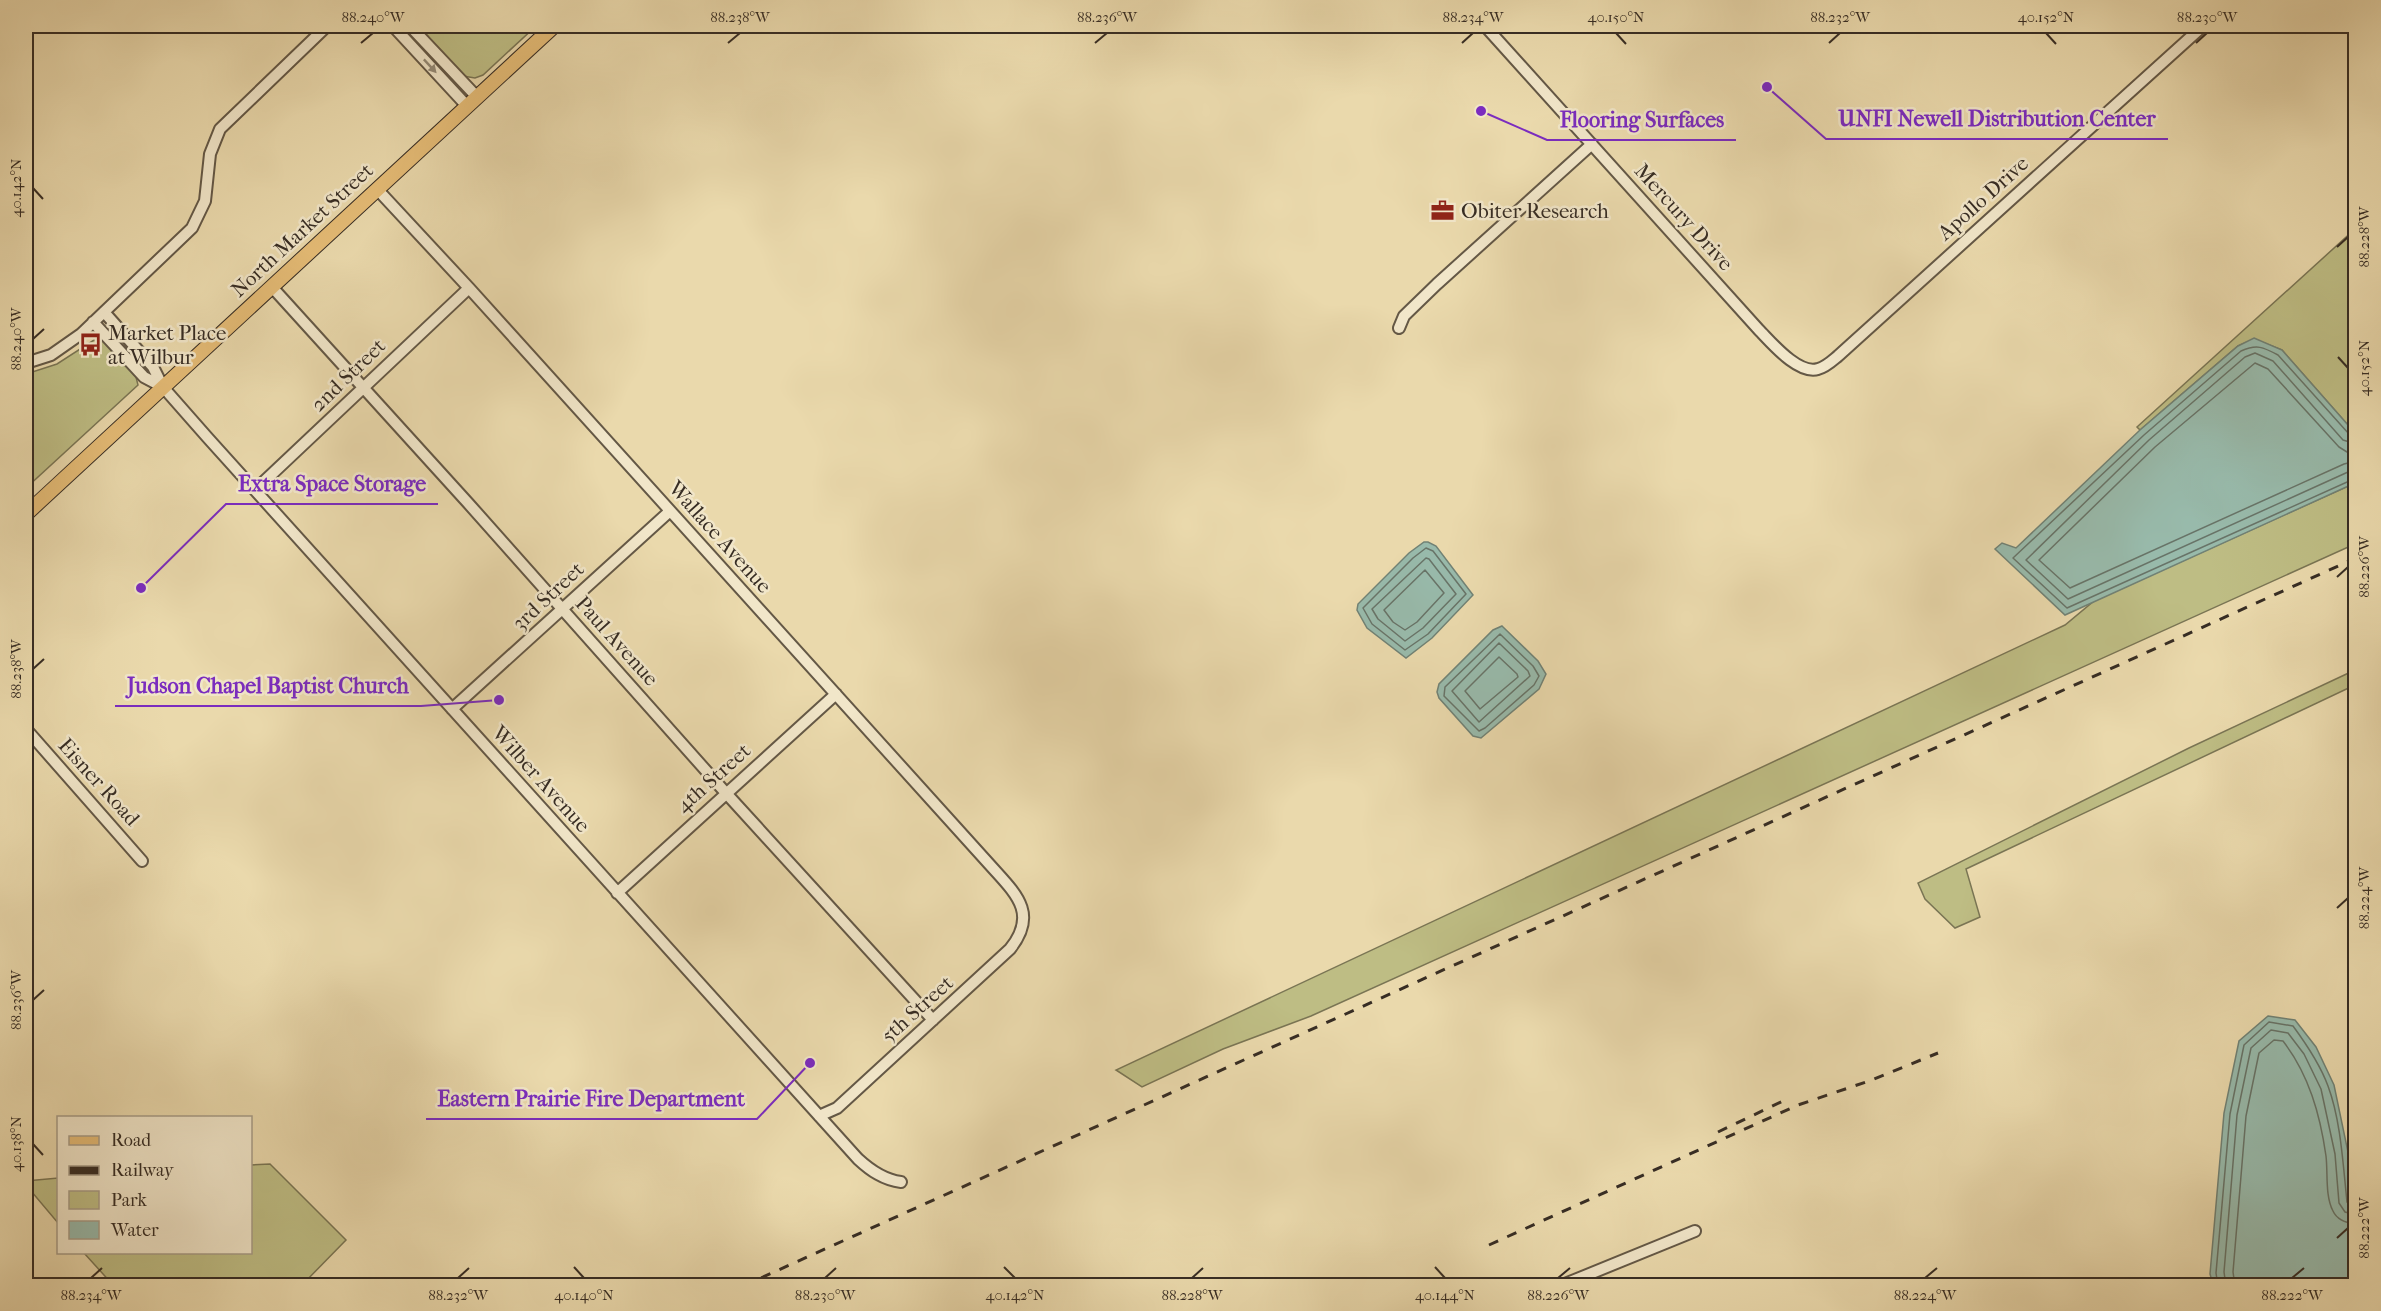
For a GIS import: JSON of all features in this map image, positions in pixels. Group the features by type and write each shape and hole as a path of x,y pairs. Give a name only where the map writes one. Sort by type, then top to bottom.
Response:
{"main road":[{"name":"North Market Street","path":"26,513 554,26"}],"street":[{"path":"26,363 51,355 66,345 192,228 205,201 210,154 220,129 327,26"},
{"path":"393,26 472,101"},
{"path":"410,26 472,101"},
{"name":"Mercury Drive","path":"1485,26 1775,346 1797,365 1813,370"},
{"name":"Apollo Drive","path":"1813,370 1828,364 1838,356 2203,26"},
{"path":"1399,328 1404,316 1421,299 1592,144"},
{"name":"Wallace Avenue","path":"377,189 1014,892 1021,904 1024,917"},
{"name":"Paul Avenue","path":"272,287 933,1020"},
{"name":"2nd Street","path":"255,490 469,288"},
{"path":"104,312 153,368 163,387"},
{"path":"93,322 144,377 163,387"},
{"name":"Wilber Avenue","path":"163,387 819,1116 869,1169 890,1181 902,1182"},
{"name":"3rd Street","path":"452,710 670,511"},
{"name":"4th Street","path":"617,893 725,792 836,694"},
{"name":"Eisner Road","path":"26,729 142,861"},
{"name":"5th Street","path":"819,1116 837,1108 1010,949 1022,932 1024,917"},
{"path":"1560,1286 1695,1231"}],"green space":[{"path":"414,26 536,26 483,75 475,78 463,76"},
{"path":"2355,229 2355,433 2282,350 2254,339 2238,346 2140,430 2137,427"},
{"path":"94,340 101,340 107,344 136,377 138,385 26,488 26,374 57,364"},
{"path":"2355,483 2355,544 1311,1016 1223,1049 1142,1087 1116,1070 2065,625 2094,601"},
{"path":"2355,670 2355,685 1966,869 1980,917 1955,928 1925,899 1918,883 2189,748"},
{"path":"270,1164 346,1240 302,1285 113,1285 85,1254 252,1254 252,1165"},
{"path":"57,1178 57,1222 26,1185 26,1181"}],"water":[{"path":"2254,338 2282,350 2355,433 2355,483 2065,615 1995,549 2002,543 2016,548 2140,430 2238,346"},
{"path":"1424,542 1436,546 1473,595 1432,638 1406,658 1367,628 1357,610 1358,604 1409,553"},
{"path":"1502,626 1538,661 1546,674 1539,689 1481,738 1473,736 1439,698 1437,692 1439,684 1493,630"},
{"path":"2268,1016 2295,1020 2316,1047 2334,1085 2348,1152 2356,1234 2353,1285 2213,1285 2210,1274 2224,1113 2239,1041"}],"railway":[{"path":"743,1286 2356,558"},
{"path":"1489,1245 1798,1105 1869,1081 1938,1053"},
{"path":"1718,1132 1783,1101"}],"place":[{"name":"UNFI Newell Distribution Center","path":"1767,87"},
{"name":"Flooring Surfaces","path":"1481,111"},
{"name":"Obiter Research","path":"1443,211"},
{"name":"Market Place at Wilbur","path":"90,345"},
{"name":"Extra Space Storage","path":"141,588"},
{"name":"Judson Chapel Baptist Church","path":"499,700"},
{"name":"Eastern Prairie Fire Department","path":"810,1063"}]}
